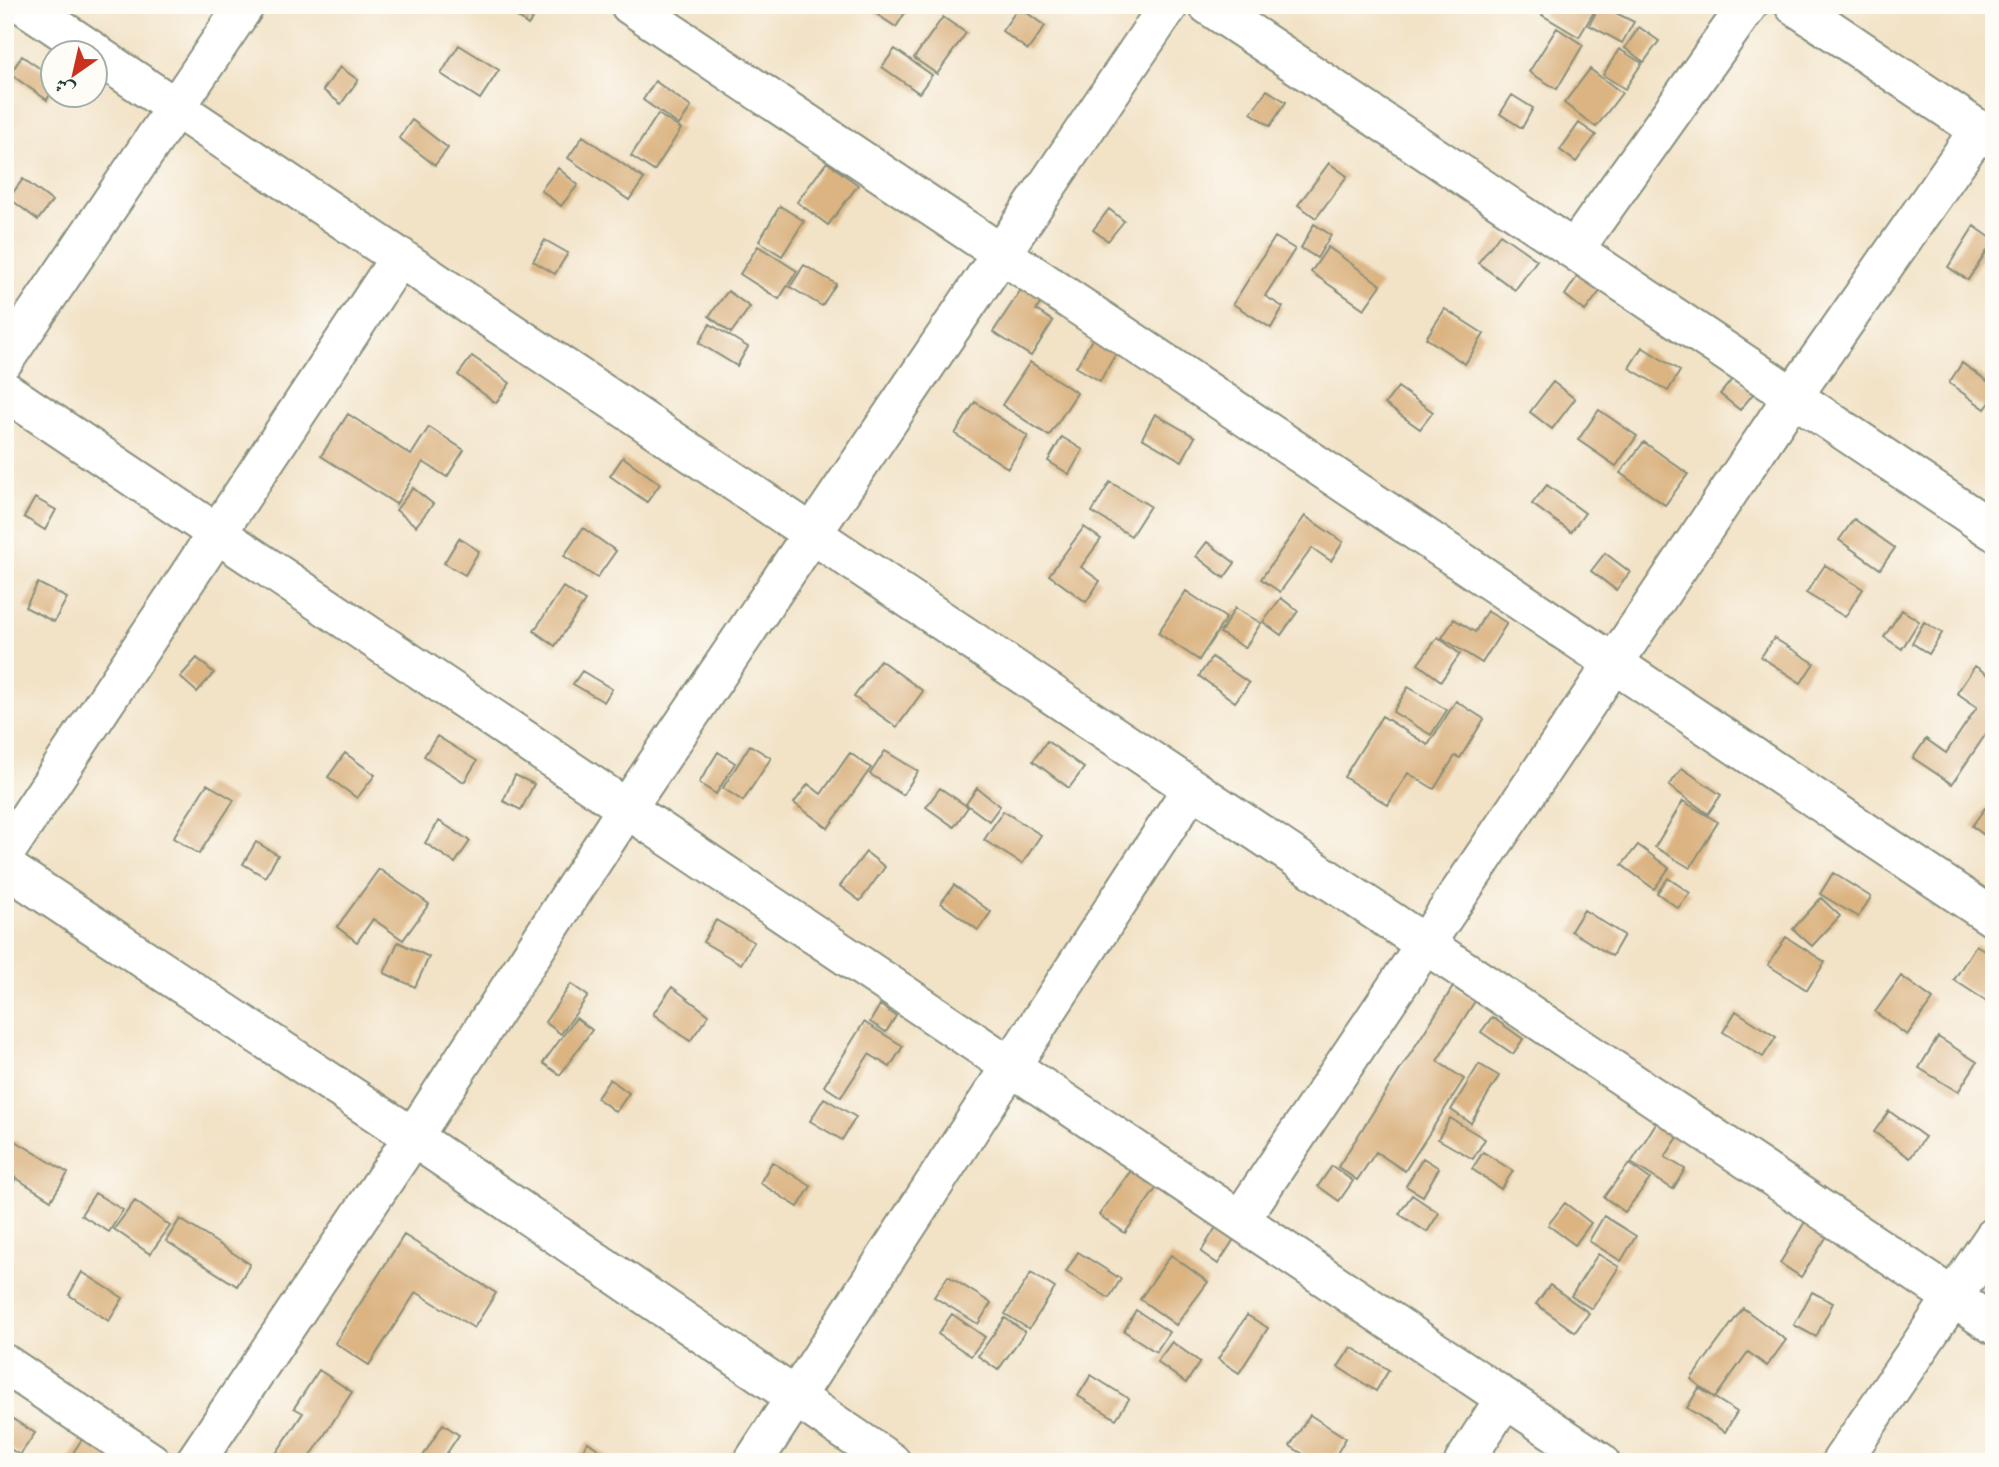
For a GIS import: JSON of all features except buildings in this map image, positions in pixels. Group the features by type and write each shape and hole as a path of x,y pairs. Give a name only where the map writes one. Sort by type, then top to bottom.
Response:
{"street":[{"path":"24,5 72,38"},
{"path":"5,359 245,5"},
{"path":"630,5 1994,918"},
{"path":"195,1462 413,1137 627,808 1169,5"},
{"path":"1208,5 1994,531"},
{"path":"1574,250 1748,5"},
{"path":"1240,1220 1793,397 1987,135 1794,5"},
{"path":"108,62 1994,1325"},
{"path":"5,853 400,257"},
{"path":"5,391 1600,1462"},
{"path":"753,1462 1192,788"},
{"path":"5,867 413,1137 891,1462"},
{"path":"1841,1462 1994,1237"},
{"path":"5,1364 151,1462"},
{"path":"1464,1462 1505,1398"}]}
